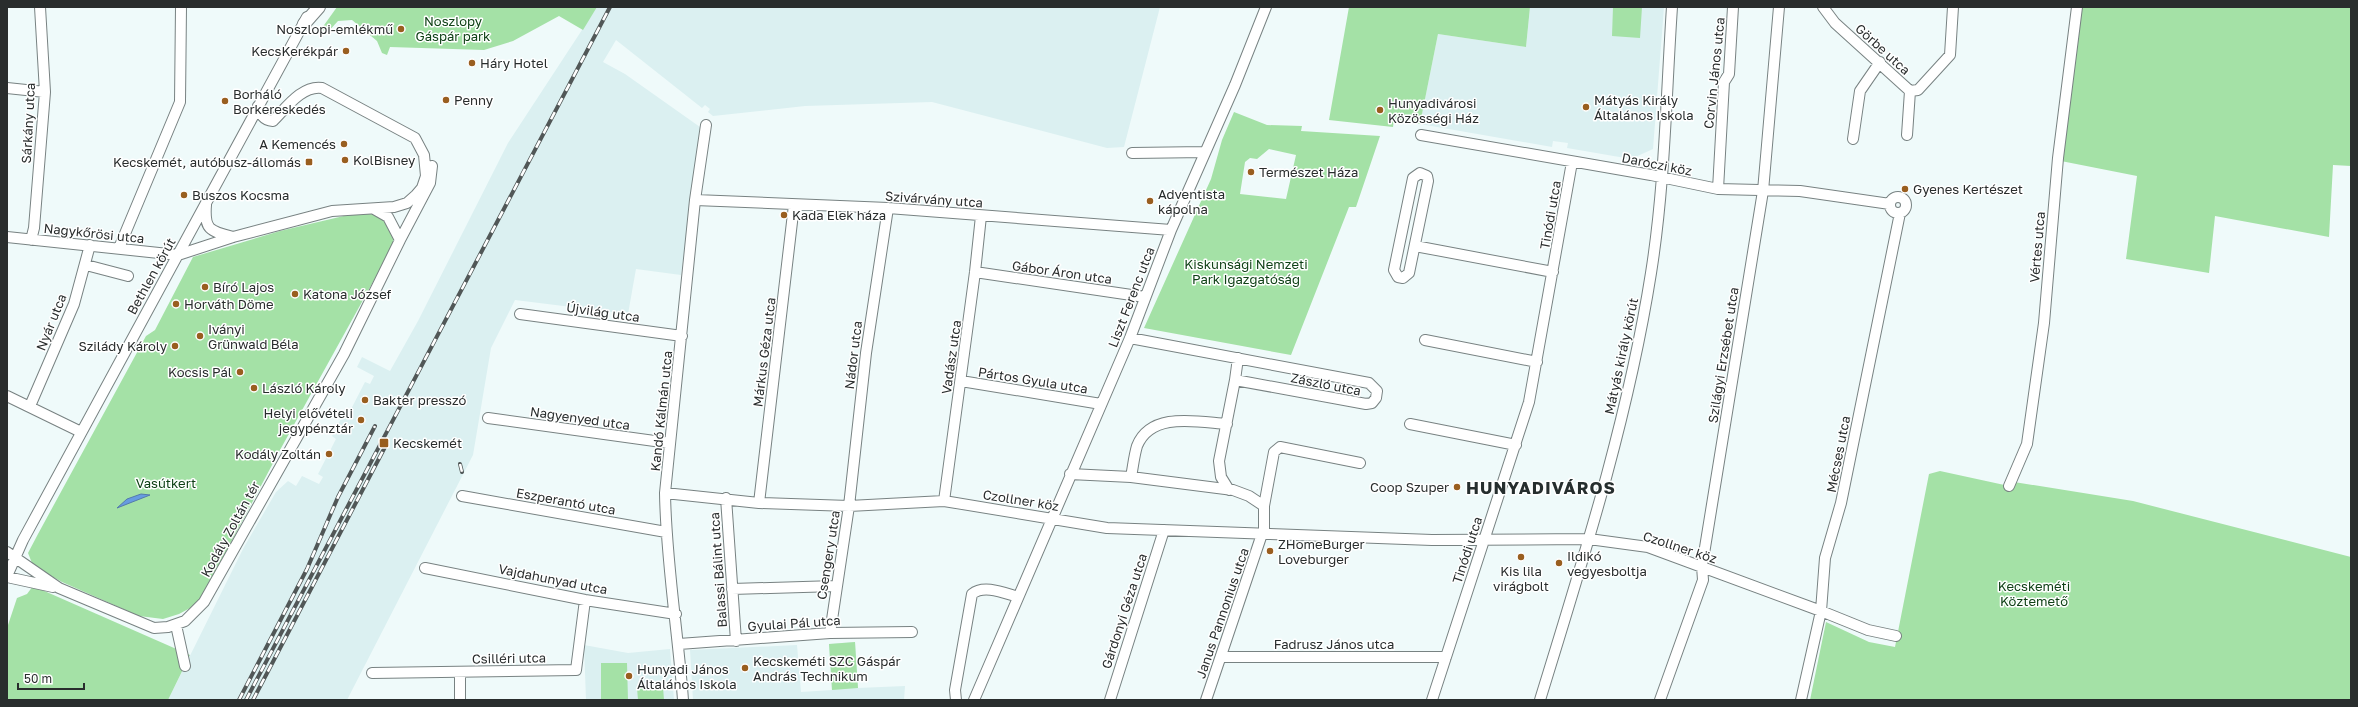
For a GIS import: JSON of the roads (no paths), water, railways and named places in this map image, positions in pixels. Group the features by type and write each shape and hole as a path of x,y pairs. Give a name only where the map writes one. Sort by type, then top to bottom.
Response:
{"main road":[{"path":"304,24 319,7"}],"street":[{"name":"Sárkány utca","path":"31,240 34,228 45,92 40,7"},
{"path":"119,248 180,102 181,7"},
{"name":"Bethlen körút","path":"7,577 11,555 81,432 312,7"},
{"name":"Liszt Ferenc utca","path":"974,700 1053,518 1070,474 1130,338 1171,230 1266,7"},
{"name":"Mátyás király körút","path":"1540,700 1613,456 1636,352 1651,273 1662,178 1672,7"},
{"name":"Corvin János utca","path":"1718,189 1724,82 1729,74 1733,7"},
{"name":"Szilágyi Erzsébet utca","path":"1660,700 1703,580 1702,566 1763,191 1778,7"},
{"name":"Görbe utca","path":"1823,7 1835,23 1880,62 1910,91"},
{"path":"1907,135 1910,91 1918,90 1950,54 1953,7"},
{"name":"Vértes utca","path":"2009,486 2027,444 2044,323 2058,158 2077,7"},
{"path":"1853,139 1860,90 1880,62"},
{"name":"Kodály Zoltán tér","path":"258,106 261,115 266,120 273,120 306,90 314,87 322,88 409,134 420,144 427,168 419,191 415,209"},
{"path":"7,88 45,92"},
{"name":"Kodály Zoltán tér","path":"7,577 59,588 154,628 176,625 185,621 204,602 344,354 415,209 430,183 432,166 428,150 419,136 412,129 364,104"},
{"name":"Kandó Kálmán utca","path":"683,700 676,614 666,532 665,493 695,200 706,124"},
{"name":"Daróczi köz","path":"1421,134 1572,162 1651,174 1662,178 1718,189 1763,191 1800,190 1890,204"},
{"path":"1132,153 1205,152"},
{"name":"Tinódi utca","path":"1432,700 1529,402 1572,162"},
{"name":"Kodály Zoltán tér","path":"419,191 432,166"},
{"path":"1420,173 1427,176 1428,181 1415,246 1409,273 1403,278 1398,277 1394,270 1413,178 1420,173"},
{"path":"178,255 233,237 332,211 402,205 419,191"},
{"name":"Mécses utca","path":"1802,700 1821,610 1825,558 1841,503 1900,213 1906,208 1904,200 1900,197 1894,197 1890,204"},
{"path":"207,200 205,220 208,227 213,231 233,237"},
{"name":"Szivárvány utca","path":"695,200 888,208 1171,230"},
{"path":"1890,204 1891,210 1900,213"},
{"name":"Márkus Géza utca","path":"759,503 794,205"},
{"path":"374,208 381,211 388,217 400,240"},
{"name":"Nádor utca","path":"849,506 866,353 888,208"},
{"name":"Vadász utca","path":"944,501 976,272 981,216"},
{"name":"Nagykőrösi utca","path":"7,236 31,240 178,255"},
{"name":"Nyár utca","path":"30,406 74,304 86,265 90,245"},
{"path":"1415,246 1553,272"},
{"path":"86,265 128,276"},
{"name":"Gábor Áron utca","path":"976,272 1145,297"},
{"name":"Újvilág utca","path":"520,314 682,336"},
{"name":"Zászló utca","path":"1130,338 1369,383 1377,390 1376,398 1372,403 1366,404 1235,380"},
{"path":"1425,340 1537,362"},
{"path":"1229,490 1221,477 1219,461 1238,358"},
{"name":"Pártos Gyula utca","path":"961,382 1101,404"},
{"path":"7,396 81,432"},
{"name":"Nagyenyed utca","path":"488,418 669,443"},
{"path":"1131,477 1140,441 1155,426 1184,420 1227,424"},
{"path":"1410,424 1516,445"},
{"path":"1263,534 1264,506 1274,452 1280,447 1360,463"},
{"path":"1070,474 1131,477 1229,490 1250,496 1264,506"},
{"name":"Czollner köz","path":"665,493 726,498 759,503 849,506 944,501 1107,528 1263,534 1374,534 1484,541 1589,539 1648,547 1821,610 1868,630 1896,636"},
{"name":"Eszperantó utca","path":"462,496 666,532"},
{"name":"Balassi Bálint utca","path":"726,498 736,641"},
{"name":"Csengery utca","path":"830,632 849,506"},
{"name":"Gárdonyi Géza utca","path":"1110,700 1164,530"},
{"name":"Janus Pannonius utca","path":"1206,700 1263,534"},
{"name":"Kodály Zoltán tér","path":"11,555 59,588"},
{"name":"Vajdahunyad utca","path":"425,568 585,600 676,614"},
{"path":"732,589 836,586"},
{"path":"956,700 955,690 972,594 977,590 983,589 1018,596"},
{"name":"Csilléri utca","path":"372,673 576,670 585,600"},
{"path":"176,625 185,666"},
{"name":"Gyulai Pál utca","path":"679,644 736,641 830,632 912,632"},
{"name":"Fadrusz János utca","path":"1222,656 1446,656"},
{"path":"460,672 460,700"}],"water":[{"path":"141,494 150,495 117,508 127,499"}],"railway":[{"path":"246,700 610,7"},
{"path":"239,700 307,569 338,497 375,426"},
{"path":"253,700 385,447"},
{"path":"460,464 462,472"}],"place":[{"name":"Noszlopi-emlékmű","path":"401,29"},
{"name":"KecsKerékpár","path":"346,51"},
{"name":"Háry Hotel","path":"472,63"},
{"name":"Penny","path":"446,100"},
{"name":"Borháló Borkereskedés","path":"225,101"},
{"name":"Mátyás Király Általános Iskola","path":"1586,107"},
{"name":"Hunyadivárosi Közösségi Ház","path":"1380,110"},
{"name":"A Kemencés","path":"344,144"},
{"name":"KolBisney","path":"345,160"},
{"name":"Kecskemét, autóbusz-állomás","path":"309,162"},
{"name":"Természet Háza","path":"1251,172"},
{"name":"Gyenes Kertészet","path":"1905,189"},
{"name":"Buszos Kocsma","path":"184,195"},
{"name":"Adventista kápolna","path":"1150,201"},
{"name":"Kada Elek háza","path":"784,215"},
{"name":"Bíró Lajos","path":"205,287"},
{"name":"Katona József","path":"295,294"},
{"name":"Horváth Döme","path":"176,304"},
{"name":"Iványi Grünwald Béla","path":"200,336"},
{"name":"Szilády Károly","path":"175,346"},
{"name":"Kocsis Pál","path":"240,372"},
{"name":"László Károly","path":"254,388"},
{"name":"Bakter presszó","path":"365,400"},
{"name":"Helyi elővételi jegypénztár","path":"361,420"},
{"name":"Kecskemét","path":"384,443"},
{"name":"Kodály Zoltán","path":"329,454"},
{"name":"Coop Szuper","path":"1457,487"},
{"name":"ZHomeBurger Loveburger","path":"1270,551"},
{"name":"Kis lila virágbolt","path":"1521,557"},
{"name":"Ildikó vegyesboltja","path":"1559,563"},
{"name":"Kecskeméti SZC Gáspár András Technikum","path":"745,668"},
{"name":"Hunyadi János Általános Iskola","path":"629,676"}],"district":[{"name":"HUNYADIVÁROS","path":"1541,487"}],"park label":[{"name":"Noszlopy Gáspár park","path":"453,28"},
{"name":"Kiskunsági Nemzeti Park Igazgatóság","path":"1246,272"},
{"name":"Vasútkert","path":"166,483"},
{"name":"Kecskeméti Köztemető","path":"2034,594"}]}
